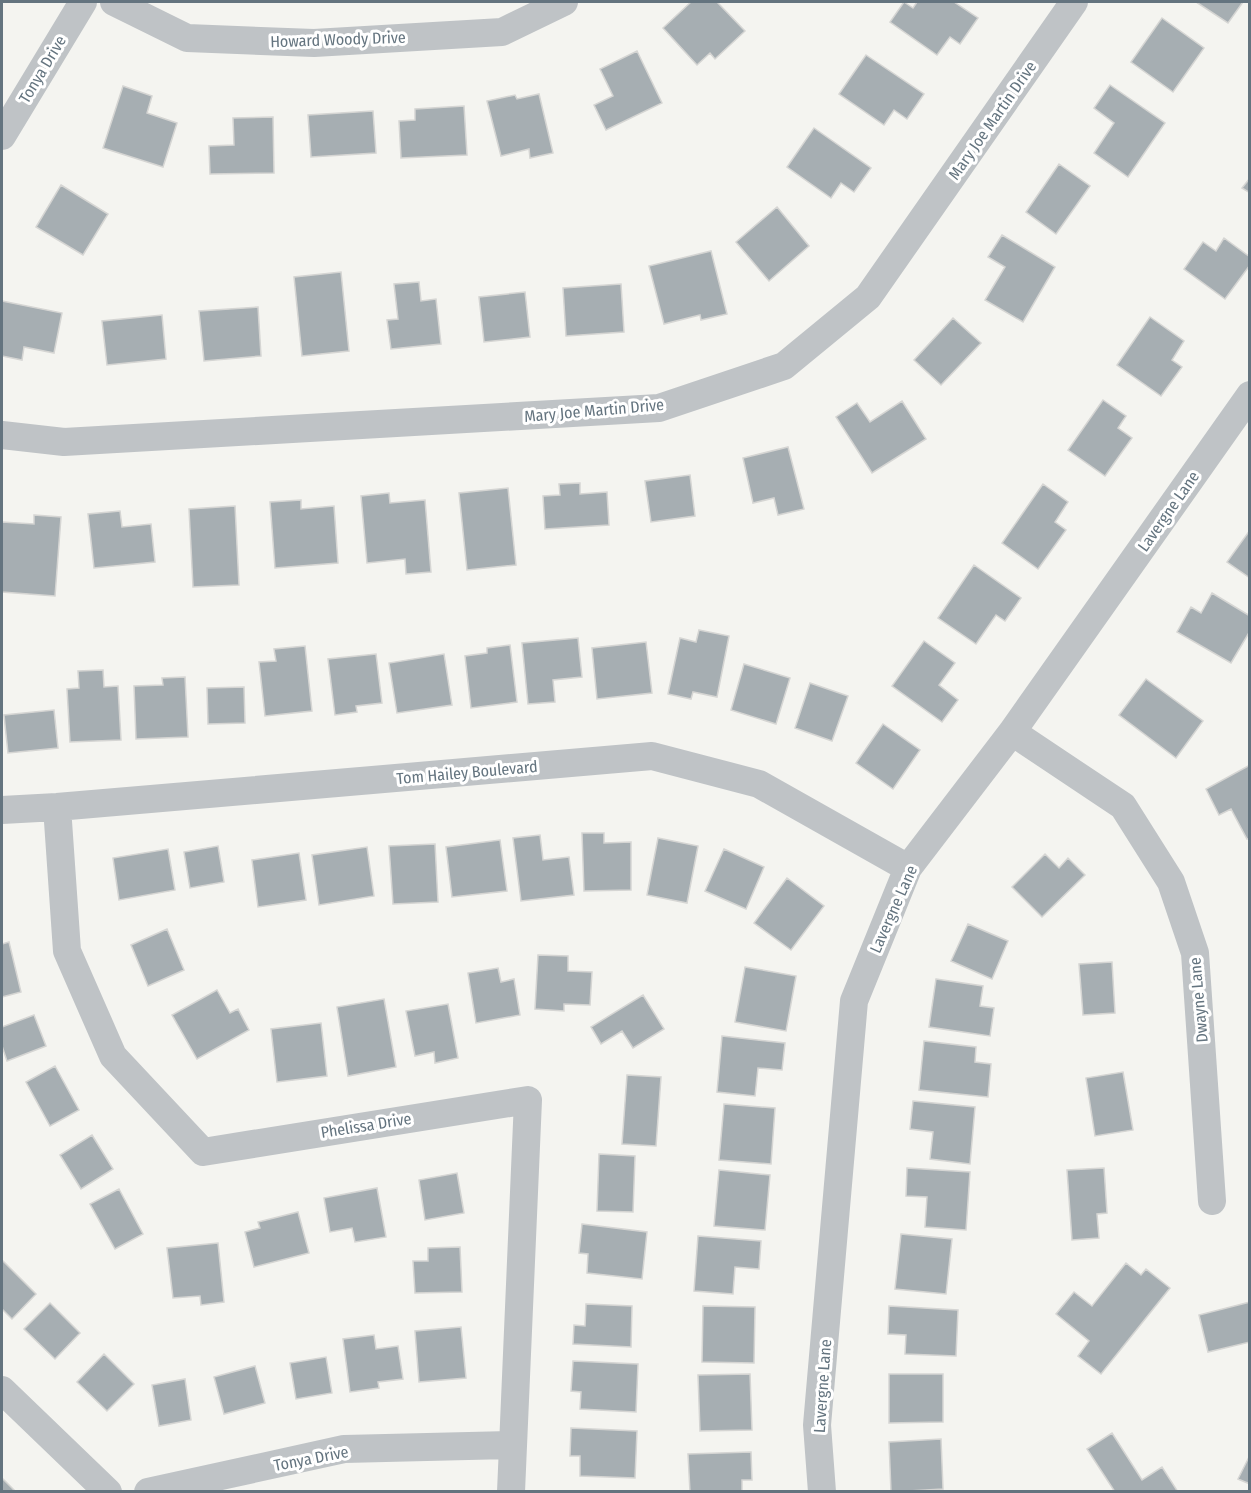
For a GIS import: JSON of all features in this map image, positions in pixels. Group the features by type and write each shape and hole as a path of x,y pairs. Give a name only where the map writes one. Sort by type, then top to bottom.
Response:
{"street":[{"name":"Tonya Drive","path":"2,136 83,2"},
{"name":"Howard Woody Drive","path":"114,2 188,38 314,43 502,32 564,2"},
{"name":"Mary Joe Martin Drive","path":"2,435 64,442 659,408 784,366 868,297 1074,2"},
{"name":"Lavergne Lane","path":"822,1491 817,1425 854,1001 908,868 1012,732 1250,395"},
{"name":"Dwayne Lane","path":"1012,732 1123,806 1171,882 1195,953 1212,1201"},
{"name":"Tom Hailey Boulevard","path":"2,810 652,756 759,784 908,868"},
{"name":"Phelissa Drive","path":"57,807 67,951 113,1056 203,1152 528,1100 511,1491"},
{"path":"2,1390 108,1491"},
{"name":"Tonya Drive","path":"148,1491 344,1449 513,1445"}],"building":[{"path":"691,2 717,2 745,31 715,59 710,53 697,65 663,28"},
{"path":"904,2 913,8 917,2 954,2 978,18 960,44 950,37 937,55 890,22"},
{"path":"1196,2 1243,2 1228,23"},
{"path":"1162,18 1204,48 1173,92 1131,62"},
{"path":"637,51 662,103 606,130 594,105 613,96 600,69"},
{"path":"866,55 924,94 907,119 894,110 884,125 839,94"},
{"path":"1110,85 1165,123 1128,177 1094,153 1114,123 1094,108"},
{"path":"123,86 152,96 147,113 177,123 163,167 103,148"},
{"path":"539,94 553,153 530,158 529,149 501,156 487,101 515,95 517,99"},
{"path":"464,106 467,155 401,158 399,121 415,120 415,109"},
{"path":"373,111 376,153 311,157 308,115"},
{"path":"273,117 274,173 210,174 209,146 234,145 233,118"},
{"path":"814,128 871,168 854,192 841,183 831,198 787,167"},
{"path":"1059,164 1090,186 1056,234 1026,212"},
{"path":"1250,178 1250,193 1242,188"},
{"path":"61,185 108,214 83,255 36,227"},
{"path":"777,207 809,246 769,281 736,242"},
{"path":"1002,235 1055,267 1023,322 985,300 1005,267 988,257"},
{"path":"1224,238 1250,257 1250,265 1225,299 1184,269 1203,242 1216,251"},
{"path":"711,251 727,314 701,320 700,315 664,324 649,266"},
{"path":"341,272 349,351 302,356 294,277"},
{"path":"419,282 421,301 436,299 441,344 391,349 387,320 398,319 394,284"},
{"path":"621,284 624,332 566,336 563,288"},
{"path":"525,292 530,337 484,342 479,297"},
{"path":"2,301 62,313 54,353 24,347 22,360 2,356"},
{"path":"258,307 261,356 204,361 199,311"},
{"path":"162,315 166,359 107,365 102,321"},
{"path":"1150,317 1184,341 1172,360 1182,367 1161,396 1117,365"},
{"path":"953,318 981,343 941,385 914,360"},
{"path":"1103,400 1126,416 1118,428 1132,438 1105,476 1068,450"},
{"path":"902,401 926,439 872,473 836,417 857,403 870,422"},
{"path":"788,447 804,509 778,515 774,498 753,503 743,458"},
{"path":"690,475 695,516 651,522 645,481"},
{"path":"580,483 580,494 607,492 609,525 545,529 543,496 560,495 559,484"},
{"path":"1043,484 1068,502 1055,522 1066,530 1038,569 1002,543"},
{"path":"508,488 516,565 467,570 459,493"},
{"path":"389,493 390,503 425,500 431,572 406,574 405,559 367,563 361,496"},
{"path":"301,500 301,509 334,506 338,563 275,568 270,502"},
{"path":"235,506 239,585 193,587 189,509"},
{"path":"120,511 122,527 151,524 155,562 94,568 88,514"},
{"path":"34,515 61,517 55,596 2,592 2,522 34,524"},
{"path":"1250,530 1250,578 1227,562"},
{"path":"974,565 1021,598 1005,621 996,615 976,644 938,618"},
{"path":"1212,593 1250,616 1250,631 1231,663 1177,632 1191,607 1201,613"},
{"path":"699,630 729,636 717,697 693,692 691,699 668,694 680,638 696,642"},
{"path":"578,638 582,677 553,680 555,702 528,704 522,643"},
{"path":"924,641 955,663 939,685 958,700 942,722 892,686"},
{"path":"646,642 652,693 597,699 592,648"},
{"path":"510,645 517,702 471,708 465,656 487,653 487,648"},
{"path":"305,646 312,711 265,716 259,662 276,661 274,649"},
{"path":"376,654 382,703 356,706 357,712 335,715 328,659"},
{"path":"444,654 452,705 397,713 389,663"},
{"path":"744,664 790,678 776,724 731,710"},
{"path":"103,670 104,687 118,686 121,740 70,742 67,689 79,688 78,671"},
{"path":"185,677 188,737 136,739 134,686 163,685 162,678"},
{"path":"1146,679 1203,721 1176,758 1119,715"},
{"path":"810,683 848,696 832,741 795,728"},
{"path":"244,687 245,723 208,724 207,688"},
{"path":"54,710 58,748 8,753 4,715"},
{"path":"883,724 920,750 893,789 856,763"},
{"path":"1250,765 1250,838 1247,839 1231,809 1219,815 1206,789"},
{"path":"582,833 604,833 604,843 631,842 631,890 584,891"},
{"path":"540,835 543,860 569,857 574,895 521,901 513,838"},
{"path":"658,838 698,846 687,903 647,895"},
{"path":"500,840 507,891 452,897 446,847"},
{"path":"435,844 438,902 393,904 389,846"},
{"path":"218,846 224,882 190,888 184,852"},
{"path":"367,847 374,896 319,905 312,855"},
{"path":"168,849 175,890 119,900 113,858"},
{"path":"724,849 764,867 746,909 705,891"},
{"path":"299,853 306,900 258,907 252,860"},
{"path":"1045,854 1059,868 1068,858 1085,875 1042,917 1012,887"},
{"path":"787,878 824,906 791,950 754,923"},
{"path":"968,924 1008,941 992,979 951,961"},
{"path":"167,929 184,970 148,986 131,945"},
{"path":"9,942 21,992 2,997 2,944"},
{"path":"538,955 568,956 568,971 592,972 590,1005 564,1004 564,1011 535,1009"},
{"path":"1112,962 1115,1013 1083,1015 1079,964"},
{"path":"745,967 796,976 786,1031 735,1022"},
{"path":"498,968 501,982 514,979 520,1015 476,1023 468,973"},
{"path":"936,979 983,986 980,1006 994,1008 990,1036 929,1027"},
{"path":"217,990 230,1013 238,1009 249,1030 197,1059 172,1015"},
{"path":"643,995 664,1029 633,1048 622,1031 601,1044 591,1027"},
{"path":"384,999 396,1067 348,1076 337,1007"},
{"path":"448,1004 458,1058 435,1063 434,1052 415,1056 406,1011"},
{"path":"34,1015 46,1046 7,1061 2,1046 2,1027"},
{"path":"321,1023 327,1076 277,1082 271,1029"},
{"path":"722,1036 785,1043 782,1070 758,1068 755,1096 717,1092"},
{"path":"924,1041 976,1047 975,1062 991,1064 988,1097 919,1090"},
{"path":"55,1066 79,1110 50,1126 26,1082"},
{"path":"1123,1072 1133,1130 1095,1136 1086,1078"},
{"path":"627,1075 661,1077 656,1146 622,1144"},
{"path":"913,1101 975,1107 970,1164 930,1159 933,1132 910,1129"},
{"path":"724,1104 775,1108 771,1164 719,1160"},
{"path":"92,1135 113,1169 81,1189 60,1155"},
{"path":"599,1154 635,1156 633,1212 597,1211"},
{"path":"907,1168 970,1172 966,1230 925,1227 927,1197 906,1196"},
{"path":"1104,1168 1107,1213 1097,1214 1099,1238 1072,1240 1067,1170"},
{"path":"719,1170 770,1175 765,1230 714,1226"},
{"path":"457,1173 464,1213 425,1220 419,1180"},
{"path":"377,1188 386,1237 355,1242 352,1228 330,1232 324,1198"},
{"path":"119,1189 143,1234 115,1249 90,1204"},
{"path":"298,1212 309,1253 254,1267 245,1232 260,1228 258,1222"},
{"path":"582,1224 647,1232 642,1279 587,1273 588,1254 579,1253"},
{"path":"901,1234 952,1239 946,1294 895,1289"},
{"path":"698,1236 761,1241 759,1269 735,1267 733,1294 694,1291"},
{"path":"218,1243 224,1302 201,1305 200,1296 173,1298 167,1248"},
{"path":"460,1247 462,1292 415,1293 413,1261 428,1261 428,1248"},
{"path":"2,1260 36,1294 12,1319 2,1309"},
{"path":"1126,1263 1141,1275 1146,1269 1170,1288 1101,1374 1078,1356 1089,1341 1056,1314 1074,1292 1092,1306"},
{"path":"1250,1302 1250,1342 1208,1352 1199,1315"},
{"path":"50,1303 80,1333 55,1359 24,1329"},
{"path":"586,1304 632,1306 631,1347 573,1344 574,1325 585,1326"},
{"path":"703,1306 755,1307 754,1363 702,1362"},
{"path":"889,1306 958,1310 956,1356 905,1354 906,1335 888,1334"},
{"path":"461,1327 466,1378 419,1382 415,1331"},
{"path":"374,1335 376,1349 398,1346 403,1379 378,1382 379,1388 350,1392 343,1339"},
{"path":"104,1354 134,1384 107,1411 77,1382"},
{"path":"326,1357 332,1393 296,1399 290,1363"},
{"path":"573,1361 638,1364 636,1412 580,1409 581,1392 571,1391"},
{"path":"255,1366 265,1403 224,1414 214,1377"},
{"path":"750,1374 752,1430 700,1431 698,1375"},
{"path":"889,1374 943,1374 943,1422 889,1423"},
{"path":"185,1379 191,1420 159,1426 152,1385"},
{"path":"571,1428 637,1431 635,1478 580,1476 580,1456 570,1456"},
{"path":"1112,1433 1142,1480 1162,1467 1178,1492 1115,1492 1087,1449"},
{"path":"941,1439 943,1489 891,1492 889,1442"},
{"path":"751,1452 752,1480 742,1480 742,1492 690,1492 688,1454"},
{"path":"1250,1455 1250,1484 1238,1479"},
{"path":"2,1478 16,1492 2,1492"}]}
